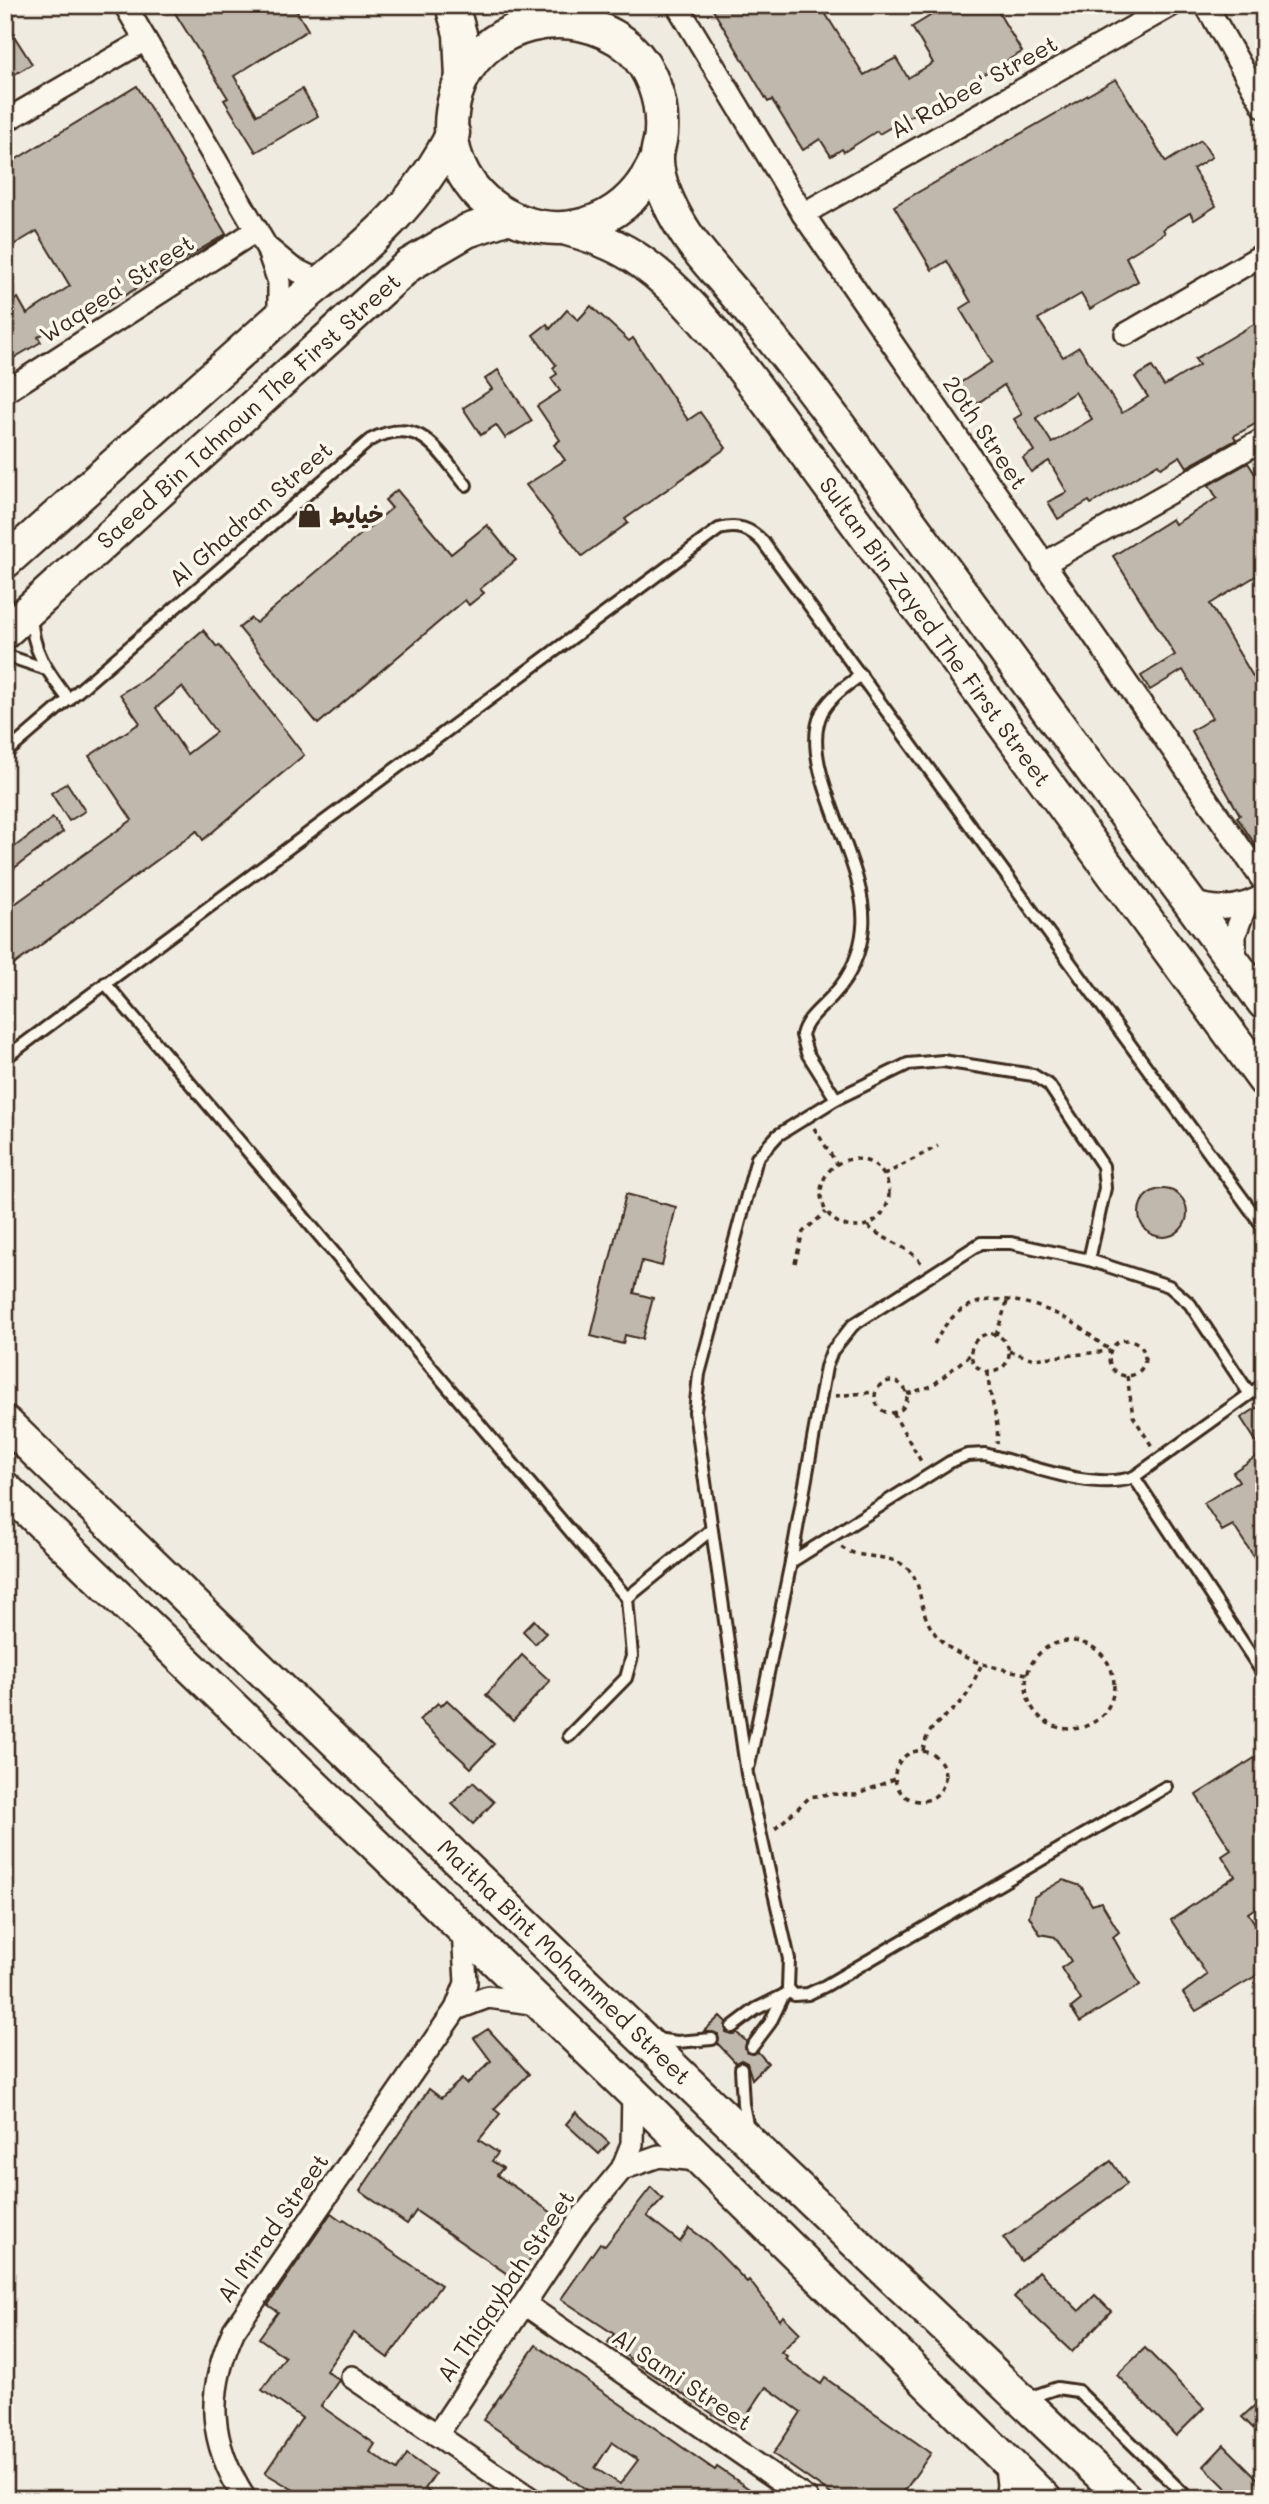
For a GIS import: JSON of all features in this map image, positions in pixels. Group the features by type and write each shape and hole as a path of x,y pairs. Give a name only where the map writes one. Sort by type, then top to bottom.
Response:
{"main road":[{"path":"452,5 460,34 462,79 452,115 453,133 465,173 491,205 527,225 567,229 605,217 622,207 649,176 661,139 659,99 642,62 629,47 596,26 545,12 491,42 462,79"},
{"name":"Saeed Bin Tahnoun The First Street","path":"5,562 279,317 400,214 429,176 453,133"},
{"name":"Sultan Bin Zayed The First Street","path":"657,158 673,212 692,243 808,384 1264,1003"},
{"name":"Saeed Bin Tahnoun The First Street","path":"5,632 409,265 467,230 509,217"},
{"name":"Sultan Bin Zayed The First Street","path":"567,229 617,246 639,260 678,295 725,349 775,412 1254,1062 1264,1080"},
{"name":"Maitha Bint Mohammed Street","path":"5,1422 753,2145 1126,2499"},
{"name":"Maitha Bint Mohammed Street","path":"5,1488 633,2093 697,2160 1045,2499"}],"street":[{"path":"125,5 262,239 279,282 279,317"},
{"name":"20th Street","path":"677,5 803,214 1264,882"},
{"name":"Al Rabee' Street","path":"803,214 1172,5"},
{"path":"1206,5 1264,107"},
{"path":"5,121 145,40"},
{"path":"262,239 292,268 321,282"},
{"name":"Waqeea' Street","path":"5,392 262,239"},
{"path":"1126,334 1264,254"},
{"path":"1043,564 1264,439"},
{"path":"1188,901 1223,908 1255,900"},
{"path":"1235,964 1235,934 1255,900"},
{"name":"Al Mirad Street","path":"245,2499 227,2467 214,2418 215,2387 222,2358 234,2330 456,2009 466,1983 463,1929"},
{"path":"456,2009 488,1997 540,2004"},
{"name":"Al Thiqaybah Street","path":"437,2435 526,2305 582,2217 622,2169 632,2144 633,2093"},
{"path":"622,2169 659,2156 697,2160"},
{"name":"Al Sami Street","path":"526,2305 807,2499"},
{"path":"352,2377 531,2499"},
{"path":"1005,2458 1009,2485 1006,2499"}],"lane":[{"name":"Al Ghadran Street","path":"5,754 370,440 400,429 420,435 429,441 467,485"},
{"path":"5,1058 719,529 738,527 756,535 1264,1228"},
{"path":"32,609 36,646 46,669 69,700"},
{"path":"5,655 46,669"},
{"path":"836,1099 807,1053 802,1035 807,1022 836,993 855,961 860,943 863,908 850,855 819,764 815,742 824,709 838,692 860,675"},
{"path":"105,983 627,1598 632,1656 626,1678 569,1736"},
{"path":"752,2047 787,1994 788,1951 747,1774 695,1412 699,1374 757,1158 770,1141 836,1099 897,1068 919,1061 943,1061 1041,1079 1070,1115 1105,1173 1089,1260"},
{"path":"747,1774 791,1562 826,1367 841,1337 853,1325 972,1248 991,1241 1089,1260 1161,1282 1177,1290 1190,1304 1249,1394"},
{"path":"791,1562 929,1475 967,1455 995,1456 1096,1481 1116,1482 1134,1477 1264,1384"},
{"path":"1134,1477 1264,1675"},
{"path":"627,1598 711,1530"},
{"path":"732,2027 756,2009 787,1994 800,1996 825,1986 1166,1787"},
{"path":"640,2035 677,2042 712,2039"},
{"path":"741,2068 743,2104 753,2145"},
{"path":"1022,2401 1057,2388 1078,2391 1189,2499"}],"path":[{"path":"807,1117 838,1164"},
{"path":"884,1175 938,1146"},
{"path":"863,1160 884,1175 889,1200 882,1215 868,1226 845,1226 826,1212 821,1186 830,1170 838,1164 863,1160"},
{"path":"795,1263 803,1232 826,1212"},
{"path":"868,1226 878,1236 910,1250 930,1275"},
{"path":"996,1335 1008,1299"},
{"path":"934,1344 950,1319 975,1305 1008,1299 1056,1314 1111,1350"},
{"path":"907,1394 932,1386 971,1354 975,1340 982,1336 996,1335 1007,1344 1009,1358 1001,1369 988,1372 976,1366 971,1354"},
{"path":"1009,1352 1034,1359 1111,1350 1121,1341 1128,1340 1140,1346 1144,1352 1144,1366 1134,1375 1127,1376 1110,1364 1111,1350"},
{"path":"988,1372 989,1399 998,1421 995,1456"},
{"path":"1127,1376 1133,1416 1160,1458"},
{"path":"820,1398 875,1392 883,1382 895,1381 901,1384 907,1394 904,1407 893,1413"},
{"path":"875,1392 877,1405 893,1413 929,1475"},
{"path":"833,1536 842,1549 853,1555 886,1560 906,1567 917,1583 924,1612 933,1632 949,1648 981,1666 1027,1674"},
{"path":"1062,1641 1087,1643 1107,1658 1115,1683 1109,1707 1091,1725 1066,1730 1043,1720 1035,1710 1028,1699 1027,1674 1039,1652 1062,1641"},
{"path":"923,1751 925,1738 934,1724 962,1702 981,1666"},
{"path":"923,1751 938,1759 943,1766 944,1783 940,1791 926,1800 909,1799 902,1794 895,1779 900,1760 910,1752 923,1751"},
{"path":"761,1837 789,1818 810,1797 829,1794 856,1795 895,1779"}],"building":[{"path":"170,5 293,5 308,30 234,76 257,115 302,89 318,116 256,152 224,100 228,98"},
{"path":"710,5 820,5 864,75 896,58 908,78 933,63 912,27 948,5 994,5 1022,52 879,134 877,131 844,152 842,149 831,156 820,139 803,150 772,100 768,102"},
{"path":"5,22 32,64 5,80"},
{"path":"1116,79 1166,162 1201,140 1212,157 1193,169 1216,206 1194,220 1190,213 1163,229 1165,233 1126,257 1138,281 1090,309 1081,294 1038,319 1063,357 1079,347 1122,413 1148,397 1135,377 1152,367 1164,386 1199,365 1195,359 1259,321 1264,329 1264,419 1234,436 1236,440 1187,467 1180,456 1161,468 1158,464 1091,504 1089,501 1058,519 1048,502 1067,492 1049,461 1031,472 1023,458 1034,451 1014,419 1022,414 1004,385 972,407 957,385 992,362 960,309 971,302 947,261 932,270 894,206","holes":["1075,392 1092,419 1052,443 1036,418"]},
{"path":"137,86 226,234 89,317 84,308 38,337 41,342 5,363 5,306 18,298 27,314 70,286 37,231 5,250 5,166"},
{"path":"591,306 629,341 633,338 688,420 700,412 726,448 625,519 628,523 582,556 526,485 565,460 554,445 560,440 537,406 560,391 551,378 557,374 553,368 556,365 533,335 547,324 550,329 567,310 578,320"},
{"path":"498,370 532,421 505,438 496,425 481,435 463,408 492,389 485,379"},
{"path":"1248,463 1264,488 1264,571 1210,604 1264,695 1264,858 1237,817 1240,815 1191,731 1212,718 1183,670 1150,690 1141,676 1175,655 1113,556 1172,519 1175,524 1217,498 1209,485"},
{"path":"397,490 451,554 487,525 516,560 480,589 484,593 469,605 465,600 318,724 239,628 251,618 256,623 392,508 385,500"},
{"path":"203,630 217,647 219,645 304,755 203,840 197,831 12,966 5,957 5,911 132,820 89,756 140,723 120,694 146,678","holes":["182,687 216,732 187,754 156,708"]},
{"path":"67,783 85,811 69,821 51,793"},
{"path":"53,818 63,832 13,869 5,854"},
{"path":"1163,1189 1180,1196 1187,1213 1180,1230 1163,1237 1146,1230 1139,1213 1146,1196"},
{"path":"626,1194 676,1207 662,1266 642,1261 634,1293 653,1298 642,1339 625,1335 623,1344 591,1336"},
{"path":"1264,1403 1264,1572 1233,1525 1222,1531 1204,1503 1239,1481 1233,1472 1263,1452 1241,1418"},
{"path":"534,1620 546,1633 535,1644 523,1631"},
{"path":"522,1655 550,1681 513,1721 486,1695"},
{"path":"447,1700 494,1744 471,1768 419,1720 438,1703 441,1706"},
{"path":"1264,1752 1264,1902 1248,1913 1264,1937 1264,1971 1196,2011 1183,1993 1207,1975 1171,1920 1235,1876 1222,1856 1231,1850 1196,1795"},
{"path":"473,1782 494,1802 473,1824 452,1804"},
{"path":"1063,1880 1081,1886 1092,1905 1101,1902 1119,1932 1113,1937 1140,1985 1080,2022 1071,2008 1081,2000 1061,1968 1071,1961 1055,1937 1040,1934 1029,1916 1034,1897"},
{"path":"720,2016 726,2022 726,2032 737,2033 746,2041 747,2053 758,2052 768,2063 752,2079 747,2063 741,2060 736,2063 718,2044 718,2034 704,2031"},
{"path":"488,2029 529,2074 494,2109 500,2114 479,2140 498,2153 492,2161 503,2168 497,2175 558,2217 516,2280 416,2211 407,2224 360,2191 429,2089 441,2098 462,2079 467,2084 491,2061 474,2038"},
{"path":"576,2112 609,2143 599,2154 566,2124"},
{"path":"1111,2161 1127,2184 1021,2261 1004,2238"},
{"path":"651,2187 663,2199 647,2216 680,2242 689,2228 707,2241 747,2282 749,2280 780,2320 783,2316 800,2333 781,2352 787,2356 785,2359 821,2384 825,2378 931,2453 899,2499 838,2499 773,2454 801,2412 766,2387 737,2430 636,2363 608,2342 614,2334 561,2299 600,2243 605,2246"},
{"path":"331,2213 441,2285 388,2358 353,2333 326,2371 339,2380 321,2406 375,2444 370,2452 397,2470 407,2454 435,2474 425,2489 438,2499 309,2499 265,2473 302,2418 262,2390 285,2357 259,2338 278,2312 268,2305"},
{"path":"1039,2271 1079,2311 1095,2295 1111,2311 1072,2352 1014,2297"},
{"path":"536,2345 715,2470 717,2467 764,2499 585,2499 590,2492 483,2420","holes":["612,2442 638,2460 620,2484 595,2468"]},
{"path":"1145,2348 1204,2408 1176,2436 1117,2375"},
{"path":"1255,2405 1264,2413 1264,2439 1242,2417"},
{"path":"1224,2445 1264,2485 1264,2499 1237,2499 1204,2466"}],"place":[{"name":"خيايط","path":"309,515"}]}
